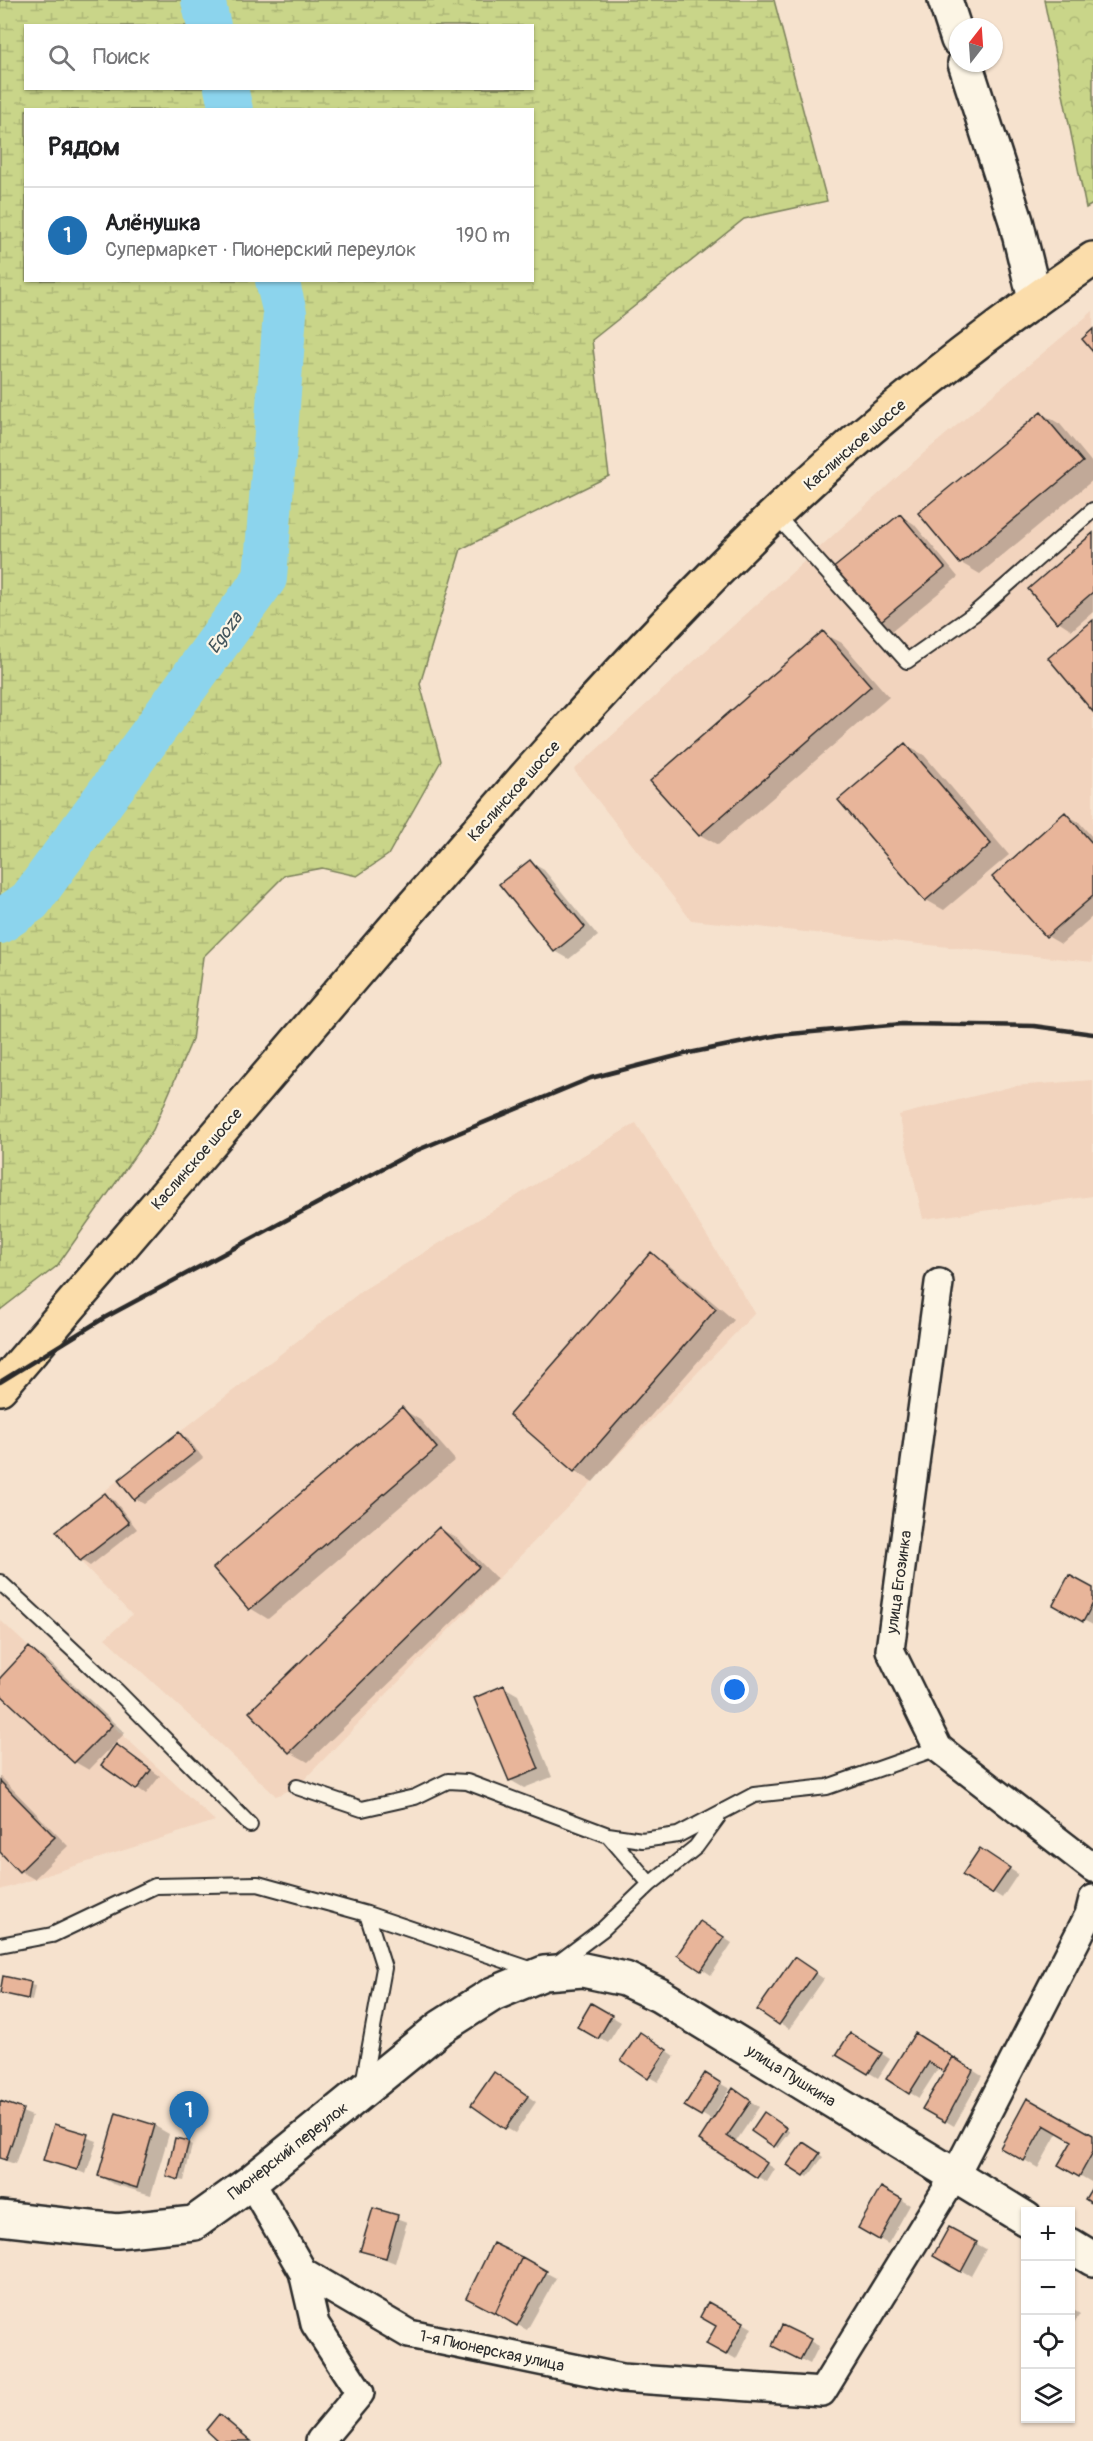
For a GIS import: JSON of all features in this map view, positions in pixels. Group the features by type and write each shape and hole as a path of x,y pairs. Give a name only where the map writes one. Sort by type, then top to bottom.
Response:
{"main road":[{"name":"Каслинское шоссе","path":"0,1388 485,822 630,662 775,514 886,416 1035,299 1093,259"}],"street":[{"path":"945,0 951,18"},
{"path":"968,72 1016,220 1035,299"},
{"name":"улица Егозинка","path":"939,1283 890,1650 939,1748 1093,1868"},
{"path":"954,2177 1089,1915 1093,1899"},
{"name":"улица Пушкина","path":"544,1973 583,1970 624,1979 659,1995 1021,2216"},
{"name":"Пионерский переулок","path":"0,2218 117,2231 194,2223 251,2182 441,2027 493,1994 544,1973"},
{"name":"1-я Пионерская улица","path":"303,2272 409,2334 621,2378 822,2392 954,2177"},
{"path":"251,2182 303,2272 315,2324 360,2393 320,2441"},
{"path":"1075,2248 1093,2259"}],"lane":[{"path":"775,514 906,662 974,614 1093,510"},
{"path":"0,1582 116,1690 250,1826"},
{"path":"297,1787 362,1809 416,1797 448,1781 466,1782 608,1835 642,1840 678,1835 754,1795 827,1787 939,1748"},
{"path":"0,1945 52,1935 155,1886 258,1884 367,1914 544,1973 603,1929 650,1884 696,1847 720,1813"},
{"path":"608,1835 650,1884"},
{"path":"361,2094 384,1968 367,1914"}],"shaded area":[{"path":"1093,311 1093,962 691,920 574,770 925,452"},
{"path":"1093,1080 1093,1196 923,1219 899,1115 1014,1086"},
{"path":"636,1123 755,1313 297,1787 276,1796 105,1638 132,1615 80,1561 56,1531 118,1480 363,1290"},
{"path":"0,1620 112,1725 215,1821 0,1890"}],"green space":[{"path":"0,0 774,0 827,201 744,219 592,340 609,476 461,549 420,684 441,761 388,855 357,876 322,868 285,875 203,957 192,1040 153,1130 57,1266 0,1310"},
{"path":"1044,0 1093,0 1093,204 1086,208"}],"building":[{"path":"1093,329 1093,352 1082,339"},
{"path":"1041,412 1083,462 960,564 918,513"},
{"path":"900,514 945,568 876,625 831,570"},
{"path":"1093,533 1093,592 1057,623 1028,589"},
{"path":"1093,620 1093,712 1048,658"},
{"path":"823,631 871,686 699,836 650,781"},
{"path":"905,743 991,844 925,901 838,800"},
{"path":"1065,812 1093,844 1093,896 1046,937 992,877"},
{"path":"530,860 585,927 554,952 499,884"},
{"path":"651,1252 716,1309 574,1472 509,1415"},
{"path":"402,1407 437,1448 249,1610 213,1568"},
{"path":"179,1432 195,1452 134,1500 118,1480"},
{"path":"105,1493 129,1523 80,1561 56,1531"},
{"path":"439,1527 479,1567 289,1753 249,1712"},
{"path":"1069,1575 1093,1588 1093,1603 1083,1622 1053,1605"},
{"path":"29,1647 112,1725 74,1763 0,1694 0,1678"},
{"path":"504,1685 539,1769 509,1781 474,1698"},
{"path":"116,1744 151,1770 136,1790 101,1765"},
{"path":"0,1781 55,1837 19,1872 0,1852"},
{"path":"980,1848 1010,1868 992,1894 962,1875"},
{"path":"700,1921 724,1937 701,1971 677,1955"},
{"path":"794,1957 816,1972 779,2025 757,2010"},
{"path":"3,1976 31,1982 28,1999 0,1993"},
{"path":"591,2003 612,2015 598,2039 577,2027"},
{"path":"640,2032 667,2050 648,2079 621,2060"},
{"path":"850,2033 882,2053 868,2074 836,2055"},
{"path":"915,2033 953,2057 944,2072 929,2062 909,2094 886,2079"},
{"path":"953,2057 973,2070 945,2122 922,2109"},
{"path":"494,2072 528,2096 505,2129 471,2105"},
{"path":"705,2073 721,2083 701,2116 684,2106"},
{"path":"733,2088 751,2101 727,2136 767,2163 757,2178 699,2140"},
{"path":"1027,2098 1093,2135 1093,2152 1079,2177 1058,2165 1072,2141 1044,2125 1024,2161 1000,2148"},
{"path":"0,2101 23,2109 6,2160 0,2158"},
{"path":"764,2112 787,2128 774,2147 751,2131"},
{"path":"116,2113 155,2125 137,2188 98,2176"},
{"path":"54,2124 88,2134 77,2170 43,2160"},
{"path":"175,2138 189,2141 179,2180 166,2176"},
{"path":"803,2142 820,2153 804,2176 787,2165"},
{"path":"1093,2186 1093,2204 1085,2199"},
{"path":"881,2187 902,2199 879,2240 858,2228"},
{"path":"373,2208 398,2215 386,2258 360,2251"},
{"path":"949,2227 977,2242 961,2272 933,2256"},
{"path":"493,2243 522,2257 495,2313 466,2298"},
{"path":"522,2257 547,2271 517,2326 495,2313"},
{"path":"708,2302 744,2322 726,2355 706,2344 716,2326 700,2317"},
{"path":"782,2325 811,2339 800,2360 772,2346"},
{"path":"219,2414 251,2441 218,2441 206,2430"}],"waterway":[{"name":"Egoza","path":"203,0 209,24"},
{"name":"Egoza","path":"226,90 231,108"},
{"name":"Egoza","path":"0,922 30,901 265,578 285,313 277,282"}],"railway":[{"path":"0,1382 104,1318 413,1152 591,1078 684,1054 779,1035 902,1024 1034,1026 1093,1034"}],"place":[{"name":"Алёнушка","path":"189,2141"}]}
